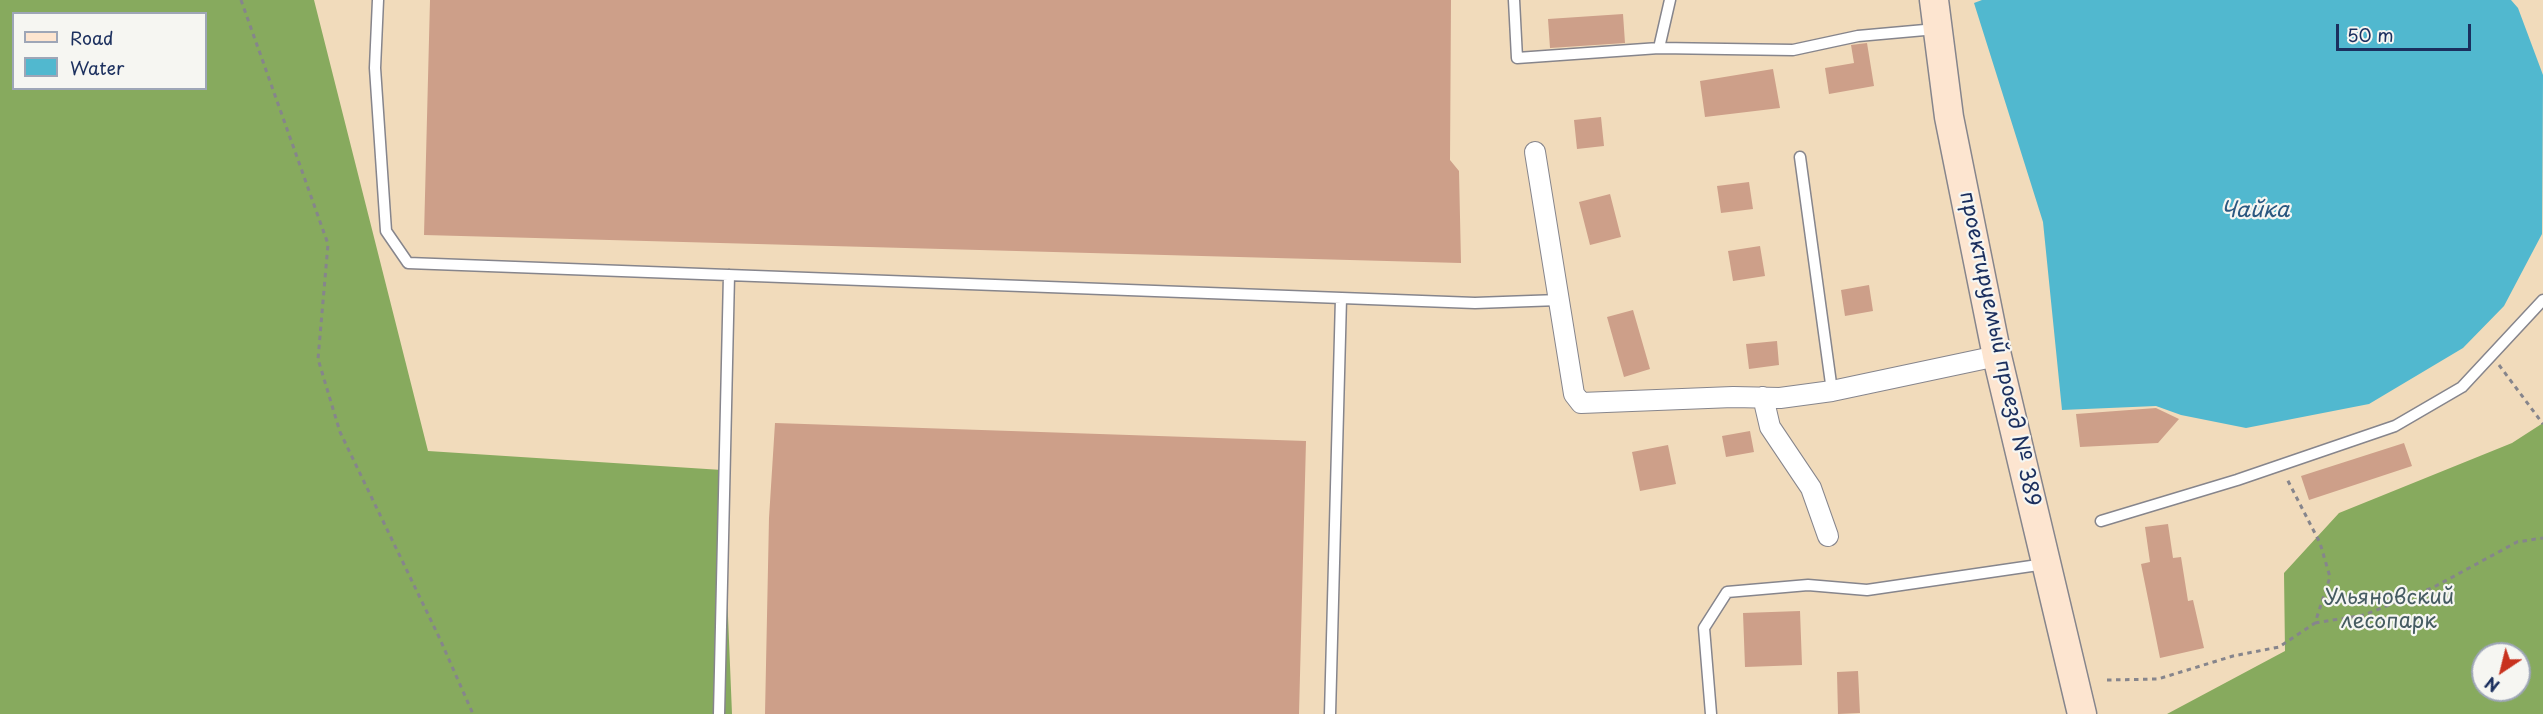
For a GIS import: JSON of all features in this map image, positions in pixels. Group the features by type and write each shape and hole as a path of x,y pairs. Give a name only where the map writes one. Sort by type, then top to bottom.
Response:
{"main road":[{"name":"проектируемый проезд № 389","path":"1934,0 1949,117 1997,356 2048,564 2079,708"}],"street":[{"path":"1535,152 1574,394 1581,403 1780,398 1832,391 1997,356"},
{"path":"1763,397 1770,427 1811,488 1828,536"}],"lane":[{"path":"378,0 375,68 386,231 408,263 1475,303 1559,300"},
{"path":"1514,0 1517,58 1659,48 1793,50 1858,36 1938,29"},
{"path":"1659,48 1670,0"},
{"path":"1800,157 1832,391"},
{"path":"719,714 729,275"},
{"path":"1330,714 1341,298"},
{"path":"2101,521 2395,426 2462,387 2543,300"},
{"path":"1711,714 1704,628 1727,592 1808,585 1867,590 2048,564"}],"path":[{"path":"241,0 328,244 318,359 340,432 439,637 473,714"},
{"path":"2492,356 2543,424"},
{"path":"2280,465 2320,543 2330,577 2315,623"},
{"path":"2107,680 2158,679 2233,656 2279,647 2315,623 2364,615 2434,587 2517,542 2543,538"}],"green space":[{"path":"0,0 314,0 428,451 722,470 732,714 0,714"},
{"name":"Ульяновский лесопарк","path":"2543,423 2543,714 2167,714 2285,651 2284,573 2339,513 2512,443"}],"water":[{"name":"Чайка","path":"1982,0 2511,0 2518,8 2543,75 2542,234 2504,306 2463,348 2369,404 2246,428 2181,415 2156,406 2062,410 2043,222 1974,3"}],"building":[{"path":"430,0 1451,0 1450,160 1459,171 1461,263 424,235"},
{"path":"1623,14 1625,43 1550,48 1548,19"},
{"path":"1867,43 1874,86 1829,94 1825,68 1854,63 1851,45"},
{"path":"1773,69 1780,108 1705,117 1700,81"},
{"path":"1601,117 1604,146 1577,149 1574,120"},
{"path":"1749,182 1753,209 1721,213 1717,186"},
{"path":"1610,194 1621,237 1590,245 1579,202"},
{"path":"1760,246 1765,276 1733,281 1728,251"},
{"path":"1869,285 1873,311 1845,316 1841,290"},
{"path":"1633,310 1650,369 1624,377 1607,317"},
{"path":"1777,341 1779,365 1749,369 1746,344"},
{"path":"2156,408 2179,419 2158,443 2080,447 2076,414"},
{"path":"775,423 1306,441 1299,714 765,714 769,518"},
{"path":"1750,431 1754,452 1726,457 1722,436"},
{"path":"2404,443 2412,466 2309,500 2301,476"},
{"path":"1668,445 1676,484 1640,491 1632,452"},
{"path":"2168,524 2173,558 2181,557 2188,601 2193,600 2204,648 2160,658 2141,564 2150,562 2145,527"},
{"path":"1800,611 1802,665 1745,667 1743,613"},
{"path":"1858,671 1860,713 1838,714 1837,672"}]}
